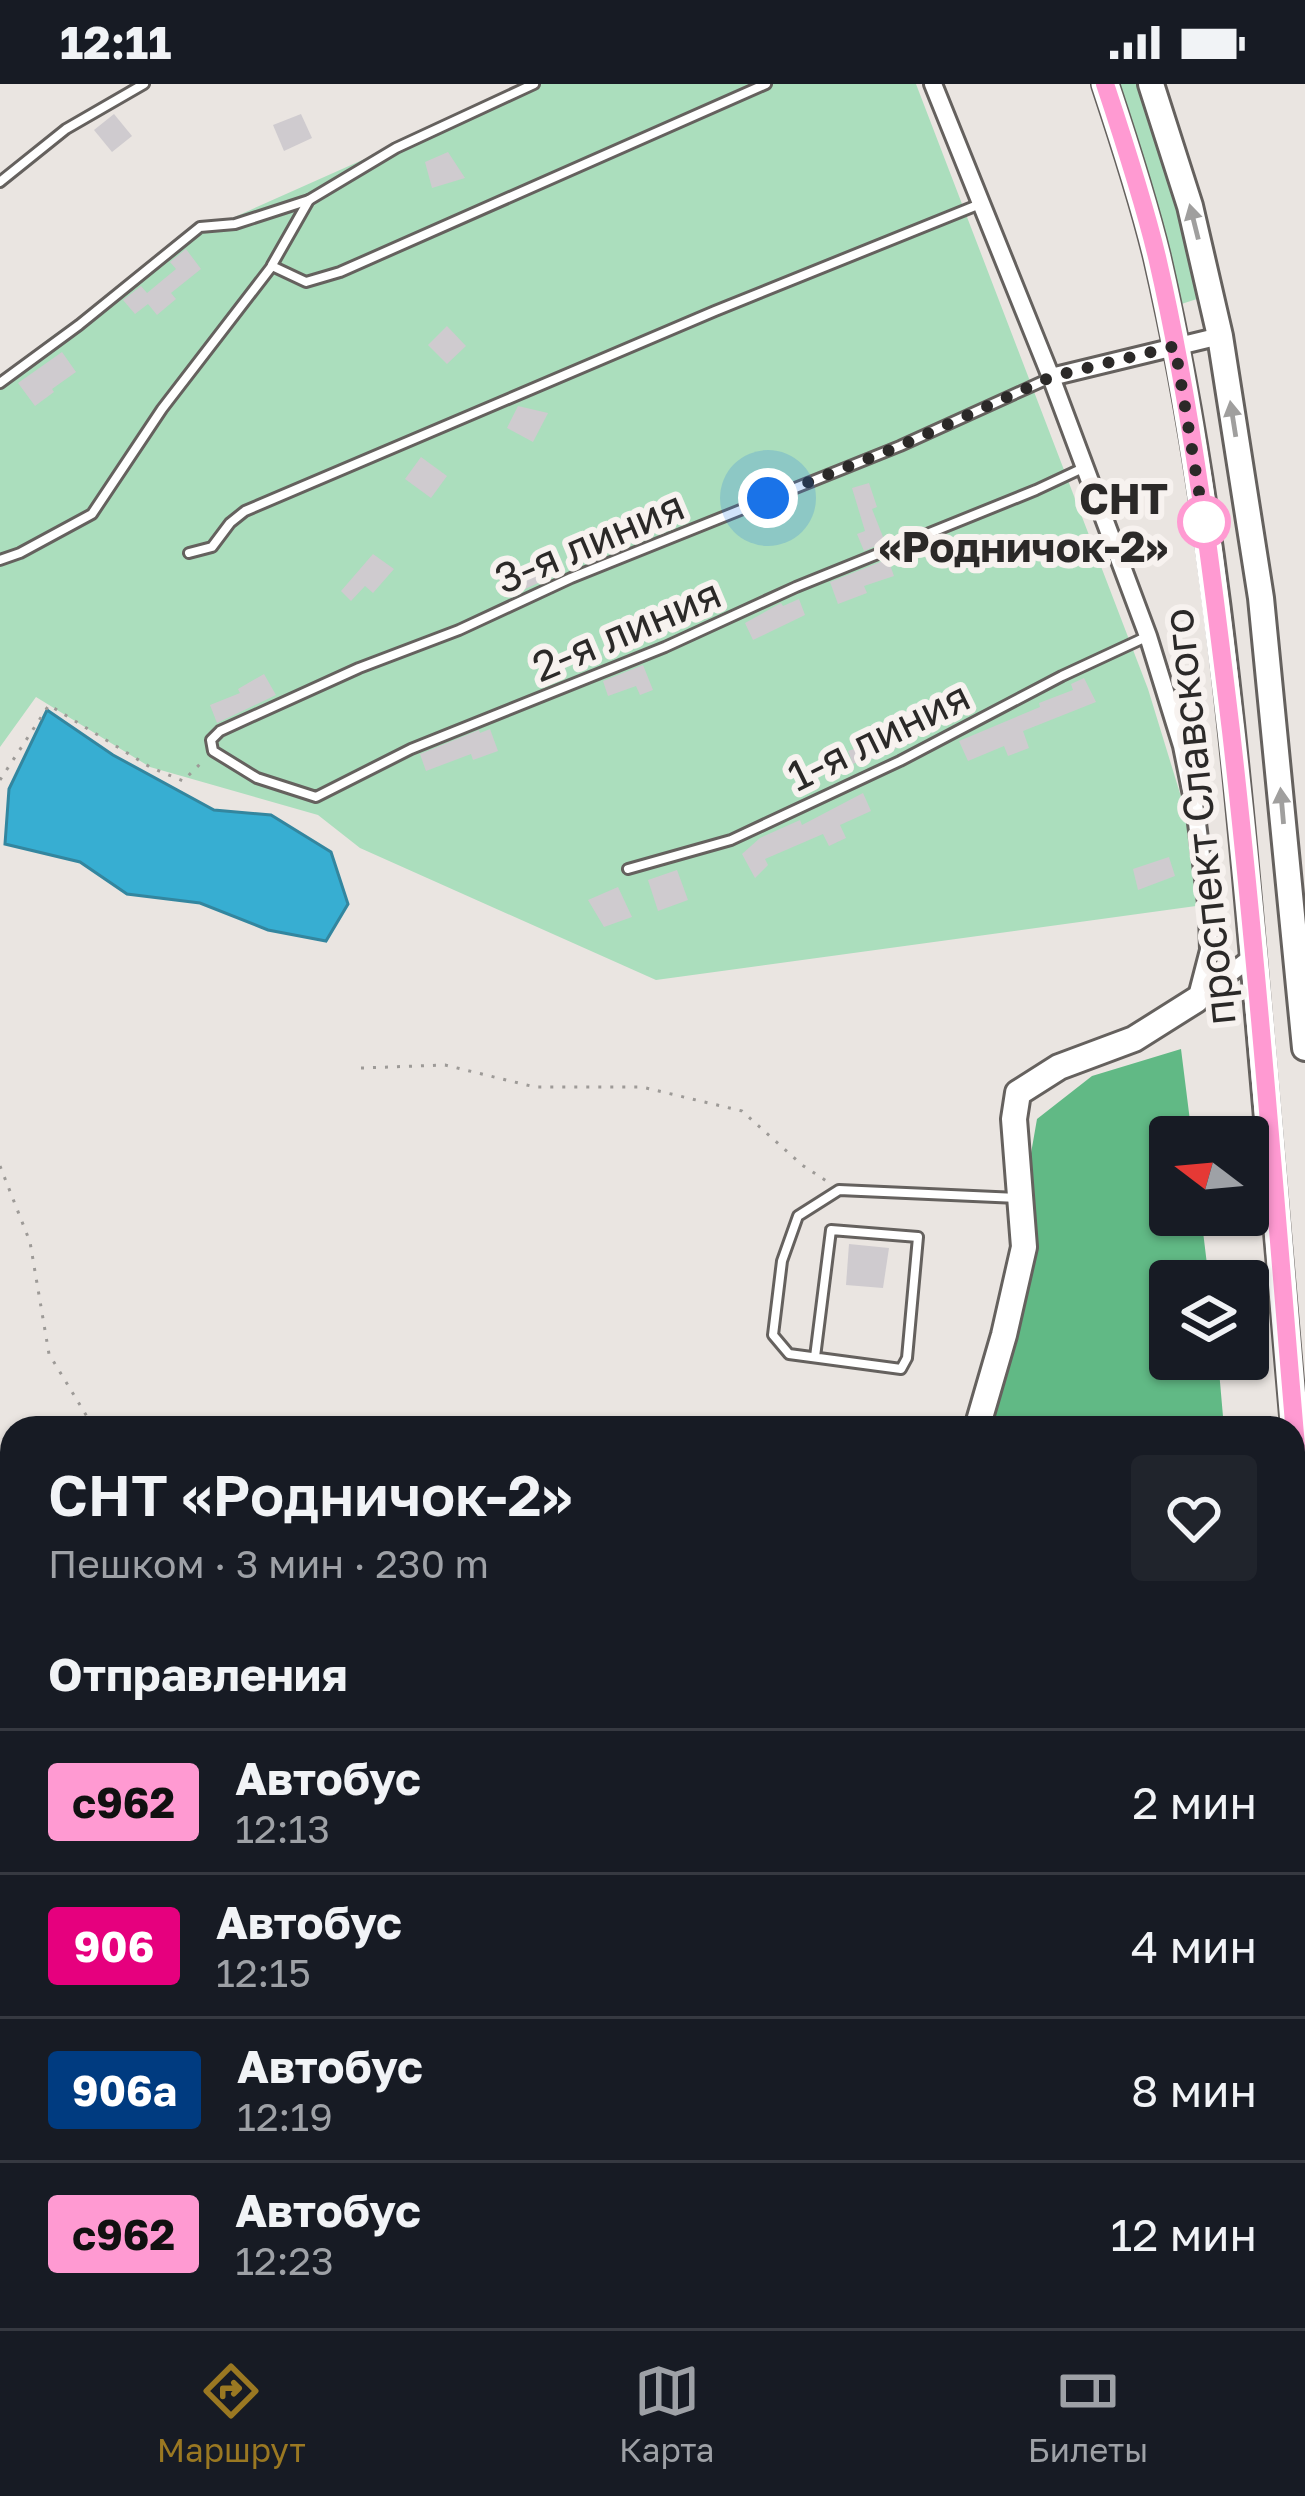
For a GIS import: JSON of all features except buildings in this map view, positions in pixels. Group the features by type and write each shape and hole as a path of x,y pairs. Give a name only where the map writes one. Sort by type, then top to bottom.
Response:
{"main road":[{"name":"проспект Славского","path":"1105,84 1156,256 1217,605 1243,840 1293,1416"},
{"name":"проспект Славского","path":"1151,84 1190,206 1220,336 1261,598 1305,1048"},
{"path":"980,1416 1024,1247 1014,1119 1018,1093 1059,1066 1134,1040 1196,1000"}],"street":[{"path":"934,84 1051,377 1148,636 1182,746 1208,911 1209,950 1196,1000"},
{"path":"1051,377 1220,336"},
{"path":"1196,1000 1253,956"}],"lane":[{"path":"0,182 66,129 144,84"},
{"path":"0,383 200,227 235,224 309,200 396,148 534,84"},
{"path":"272,266 306,282 340,272 766,84"},
{"path":"0,560 92,514 163,409 272,266 309,200"},
{"path":"190,554 212,547 245,511 715,310 982,204"},
{"name":"3-я линия","path":"213,751 211,740 220,731 359,668 900,446 1051,377"},
{"name":"2-я линия","path":"213,751 257,778 316,796 411,748 665,647 1084,467"},
{"name":"1-я линия","path":"628,869 730,840 1148,636"},
{"path":"815,1358 831,1230 918,1237 908,1358 902,1369 815,1358 789,1354 773,1335 782,1261 798,1216 839,1190 1019,1198"}],"path":[{"path":"0,780 49,705 150,767 183,781 213,751"},
{"path":"361,1068 445,1065 535,1087 642,1087 742,1111 802,1165 839,1190"},
{"path":"0,1166 30,1242 49,1354 87,1416"}],"green space":[{"name":"СНТ «Родничок-2»","path":"533,84 916,84 1148,689 1194,839 1196,906 656,980 360,848 318,815 150,767 36,697 0,747 0,379 194,235"},
{"path":"1116,84 1141,84 1184,233 1197,299 1175,306"},
{"path":"1181,1049 1189,1116 1149,1116 1149,1236 1204,1236 1206,1260 1149,1260 1149,1380 1220,1380 1223,1416 985,1416 1037,1119 1092,1076"}],"water":[{"path":"47,710 113,755 214,810 271,815 331,852 348,904 326,941 268,930 200,903 127,894 80,862 5,844 9,789"}],"bus line":[{"name":"с962","path":"1105,84 1156,256 1217,605 1243,840 1293,1416"}],"place":[{"name":"СНТ «Родничок-2»","path":"1204,522"}],"route":[{"path":"768,498 900,446 1051,377 1175,346 1204,522"}]}
